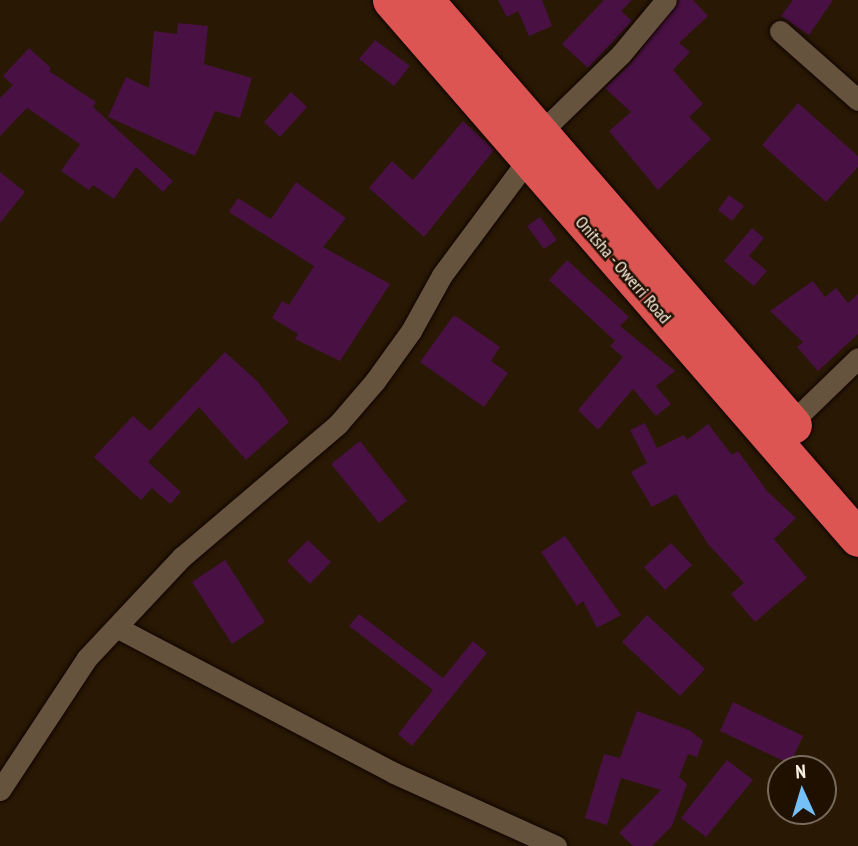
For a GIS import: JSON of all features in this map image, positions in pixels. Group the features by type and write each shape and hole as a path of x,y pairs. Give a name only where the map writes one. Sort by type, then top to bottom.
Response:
{"highway":[{"name":"Onitsha - Owerri Road","path":"391,0 791,423 858,500"},
{"name":"Onitsha - Owerri Road","path":"425,0 533,148 858,538"}],"street":[{"path":"0,790 87,658 182,557 338,425 411,331 442,275 533,148 621,54 666,0"},
{"path":"780,31 858,100"},
{"path":"791,423 858,358"},
{"path":"118,628 394,773 556,846"}],"building":[{"path":"498,0 542,0 552,26 529,36 518,11 507,17"},
{"path":"604,0 632,0 621,11 632,21 588,68 562,44"},
{"path":"679,0 693,0 708,16 679,43 690,52 673,70 703,104 689,117 711,139 658,190 609,131 631,112 605,88 631,63"},
{"path":"793,0 833,0 809,35 781,16"},
{"path":"178,23 208,26 204,64 252,78 240,118 215,111 195,156 108,117 126,77 149,88 154,31 177,34"},
{"path":"375,40 410,66 394,86 359,59"},
{"path":"29,48 51,68 49,71 96,102 93,107 173,181 163,192 136,167 114,199 93,185 89,190 61,171 80,144 27,108 0,136 0,98 13,85 3,76"},
{"path":"291,92 307,107 280,137 264,122"},
{"path":"798,103 858,156 858,167 826,202 762,145"},
{"path":"463,121 494,150 424,237 369,188 392,161 413,180"},
{"path":"0,172 25,192 0,223"},
{"path":"296,182 346,218 323,247 390,284 340,361 295,339 298,334 272,318 282,301 289,305 314,266 229,212 238,198 271,219"},
{"path":"729,195 744,206 732,221 718,210"},
{"path":"540,217 557,240 544,249 527,226"},
{"path":"752,228 764,238 749,256 767,271 754,286 724,261"},
{"path":"567,260 629,317 620,326 675,371 656,386 671,404 656,416 633,389 598,430 578,410 623,357 610,346 615,341 549,280"},
{"path":"813,281 825,297 836,288 848,303 858,294 858,334 818,371 797,347 803,342 770,311"},
{"path":"454,315 500,347 491,361 508,373 484,407 420,362"},
{"path":"225,352 257,381 289,422 246,460 199,407 148,462 181,492 170,504 152,488 141,500 94,457 133,416 150,431"},
{"path":"645,423 657,448 684,435 687,440 708,424 732,455 738,451 767,491 796,518 774,539 807,578 755,622 731,594 744,583 708,544 676,494 652,507 631,472 647,463 630,430"},
{"path":"360,441 407,501 379,523 331,464"},
{"path":"565,536 621,615 597,628 583,601 577,606 541,552"},
{"path":"308,540 331,562 310,584 287,561"},
{"path":"671,543 692,565 665,590 644,567"},
{"path":"225,560 265,622 232,644 192,582"},
{"path":"359,614 443,678 473,641 487,653 412,746 398,734 433,690 349,626"},
{"path":"647,615 705,669 680,696 622,642"},
{"path":"733,702 803,736 794,755 771,755 720,731"},
{"path":"637,711 689,730 703,741 697,757 688,754 679,777 687,784 672,826 652,846 633,846 619,833 661,790 621,778 607,825 585,818 604,754 620,758"},
{"path":"727,760 753,780 706,837 681,818"}]}
